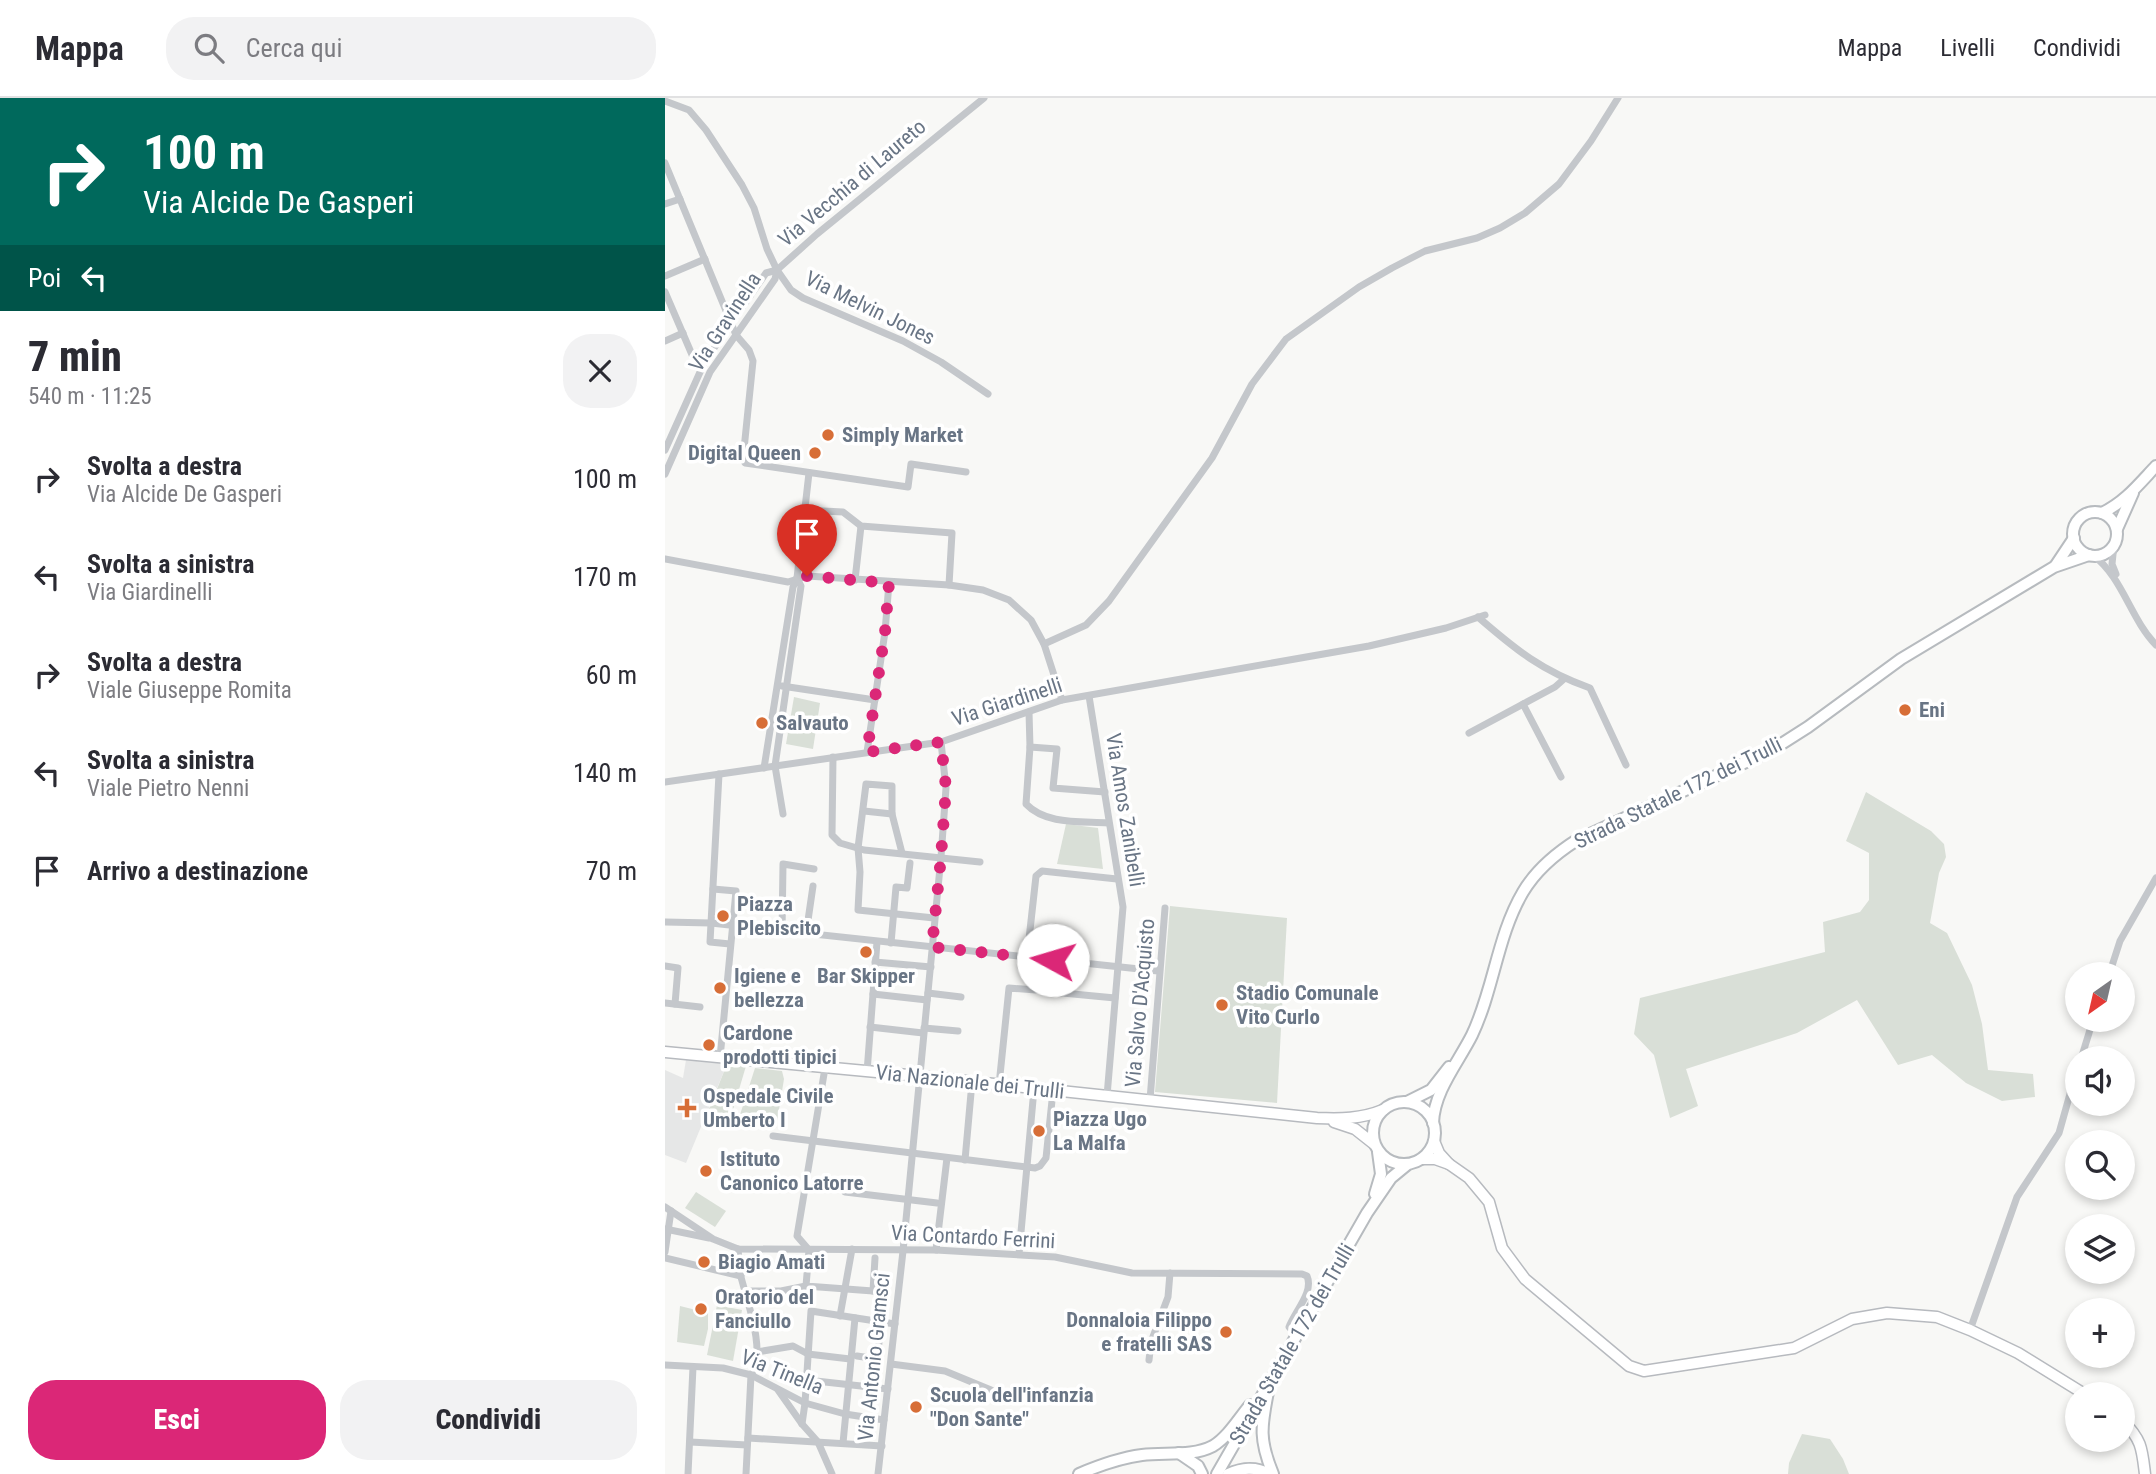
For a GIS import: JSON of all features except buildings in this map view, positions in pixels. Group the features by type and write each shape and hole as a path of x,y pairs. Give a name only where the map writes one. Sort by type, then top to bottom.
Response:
{"main road":[{"path":"2102,513 2135,490 2156,466"},
{"path":"2054,567 2106,553 2114,545 2117,529 2135,490"},
{"path":"2091,555 2079,548 2074,538 2074,527 2080,517 2090,512 2102,513 2111,519 2117,529"},
{"path":"2054,567 2074,538"},
{"name":"Strada Statale 172 dei Trulli","path":"1434,1141 1436,1102 1478,1021 1509,921 1523,892 1538,871 1557,853 1577,840 1772,750 1901,659 2054,567"},
{"name":"Strada Statale 172 dei Trulli","path":"1367,1213 1381,1174 1375,1123 1383,1110 1425,1095 1464,1049"},
{"path":"1407,1102 1420,1107 1433,1123"},
{"path":"1421,1159 1434,1141"},
{"path":"1376,1146 1388,1159 1408,1164"},
{"name":"Strada Statale 172 dei Trulli","path":"1217,1474 1367,1213 1391,1178 1408,1164 1421,1159"},
{"path":"1079,1474 1109,1461 1198,1451 1213,1446 1270,1381"},
{"path":"1270,1381 1262,1418 1261,1440 1271,1474"},
{"path":"1179,1453 1192,1460 1202,1474"},
{"path":"1228,1474 1242,1468 1260,1469 1271,1474"}],"street":[{"name":"Via Vecchia di Laureto","path":"777,271 817,234 984,98"},
{"path":"1044,643 1086,625 1109,601 1212,458 1252,384 1286,339 1359,287 1392,268 1425,251 1477,238 1525,213 1559,184 1618,98"},
{"path":"665,101 689,110 742,186 754,208 777,271"},
{"path":"665,163 730,322 736,335 749,350 753,361 744,463 908,487 911,464 966,472"},
{"path":"665,204 680,199"},
{"path":"665,276 705,259"},
{"name":"Via Gravinella","path":"665,450 705,361 766,273 777,271 775,279 710,372 665,474"},
{"name":"Via Melvin Jones","path":"777,271 791,290 803,298 903,341 941,362 988,394"},
{"path":"665,292 693,357 705,361"},
{"path":"665,341 683,333"},
{"path":"764,768 796,578 809,473"},
{"path":"804,510 843,512 861,526 952,533 949,586"},
{"path":"855,580 861,526"},
{"path":"2114,545 2112,564 2124,594"},
{"path":"2091,555 2105,564 2147,636 2156,645"},
{"path":"665,559 787,582 807,576 982,590 1009,600 1031,620 1044,643 1062,700"},
{"path":"783,814 775,766 801,586 796,578"},
{"path":"867,752 885,632 889,583"},
{"name":"Via Giardinelli","path":"665,782 941,742 1062,700 1369,646 1446,628 1482,616 1523,655 1564,679"},
{"path":"1469,733 1555,687 1564,679 1590,688 1626,765"},
{"path":"777,685 875,700"},
{"name":"Via Amos Zanibelli","path":"1089,696 1123,907 1107,1096"},
{"path":"1523,704 1561,777"},
{"path":"1029,712 1030,747 1026,804 1033,812 1043,817 1108,823"},
{"name":"Via Antonio Gramsci","path":"878,1474 941,857 946,788 941,742"},
{"path":"1030,747 1057,749 1053,788 1105,792"},
{"path":"833,757 832,835 840,843 858,848 980,862"},
{"path":"719,774 710,942 730,944"},
{"path":"902,853 892,814 892,786 866,784 858,848 858,910 935,918"},
{"path":"864,811 892,814"},
{"path":"891,943 896,887 907,888 910,863"},
{"path":"782,932 783,864 814,869"},
{"path":"1027,957 1036,876 1042,871 1117,879"},
{"path":"2113,962 2120,941 2156,878"},
{"path":"806,934 813,886"},
{"path":"713,889 736,891 720,1058"},
{"name":"Via Salvo D'Acquisto","path":"1150,1100 1165,908"},
{"path":"665,922 711,923 1158,971"},
{"path":"867,1072 877,942"},
{"path":"875,962 931,967"},
{"path":"665,966 678,968 675,1004"},
{"path":"999,1085 1009,988 1035,990"},
{"path":"1052,992 1115,998"},
{"path":"873,994 961,997"},
{"path":"665,1003 700,1007"},
{"path":"870,1027 958,1031"},
{"name":"Via Nazionale dei Trulli","path":"665,1052 1317,1118 1357,1118 1383,1110"},
{"path":"806,1286 809,1250 797,1236 825,1068"},
{"path":"965,1160 972,1082"},
{"path":"1019,1254 1034,1089"},
{"path":"773,1136 1026,1167 1040,1166 1045,1158 1052,1091"},
{"path":"1970,1330 2017,1197 2059,1133 2065,1112"},
{"name":"Via Nazionale dei Trulli","path":"1317,1118 1355,1129 1376,1146"},
{"path":"1434,1141 1449,1164"},
{"path":"936,1250 947,1157"},
{"path":"1421,1159 1435,1159 1449,1164 1469,1178 1489,1202 1502,1248 1525,1279 1629,1366 1644,1371 1794,1348 1852,1319 1887,1313 1937,1317 2018,1353 2065,1382"},
{"path":"845,1192 937,1203"},
{"path":"665,1252 668,1209"},
{"name":"Via Contardo Ferrini","path":"668,1209 713,1239 738,1249 936,1250 1055,1257 1132,1273 1295,1273 1307,1276 1309,1282 1289,1326 1296,1335"},
{"path":"667,1229 713,1239"},
{"path":"738,1249 757,1352 756,1369 751,1375 746,1474"},
{"path":"840,1316 852,1249"},
{"path":"665,1258 741,1276"},
{"path":"746,1291 781,1291 806,1286 873,1291 875,1258"},
{"path":"1149,1360 1151,1342 1168,1297 1170,1273"},
{"name":"Via Antonio Gramsci","path":"854,1358 877,1359 885,1292 873,1291"},
{"path":"802,1424 811,1311 895,1324"},
{"path":"842,1443 848,1385 854,1358 855,1318"},
{"path":"757,1352 793,1346 808,1354 854,1358"},
{"path":"891,1364 945,1371 991,1390"},
{"name":"Via Tinella","path":"665,1365 723,1368 751,1375 805,1403 845,1414 884,1420"},
{"path":"688,1474 693,1367"},
{"path":"807,1380 888,1389"},
{"path":"776,1388 818,1442 832,1474"},
{"path":"2135,1436 2141,1445 2145,1474"},
{"path":"690,1443 818,1442 882,1446"}],"shaded area":[{"path":"794,697 820,703 813,749 786,744"},
{"path":"1866,792 1931,831 1944,844 1946,857 1939,873 1930,923 1947,933 1972,985 1982,1024 1988,1070 2033,1074 2035,1097 2002,1101 1966,1083 1932,1055 1898,1065 1857,1000 1797,1033 1686,1069 1698,1106 1670,1118 1654,1055 1634,1034 1640,998 1825,952 1823,922 1860,912 1869,900 1869,853 1846,841"},
{"path":"1066,824 1098,828 1103,869 1057,864"},
{"name":"Stadio Comunale Vito Curlo","path":"1170,906 1287,918 1277,1103 1155,1092"},
{"name":"Ospedale Civile Umberto I","path":"686,1060 727,1064 686,1163 665,1155 665,1070 683,1078"},
{"path":"727,1064 746,1066 730,1120 707,1114"},
{"path":"755,1068 782,1071 784,1079 776,1128 738,1121"},
{"path":"696,1192 726,1211 715,1227 685,1208"},
{"path":"717,1305 742,1310 733,1361 707,1355"},
{"path":"680,1306 708,1313 704,1346 677,1342"},
{"path":"1802,1434 1830,1439 1849,1474 1788,1474 1789,1463"}],"place":[{"name":"Simply Market","path":"828,435"},
{"name":"Digital Queen","path":"815,453"},
{"name":"Eni","path":"1905,710"},
{"name":"Salvauto","path":"762,723"},
{"name":"Piazza Plebiscito","path":"723,916"},
{"name":"Bar Skipper","path":"866,952"},
{"name":"Igiene e bellezza","path":"720,988"},
{"name":"Stadio Comunale Vito Curlo","path":"1222,1005"},
{"name":"Cardone prodotti tipici","path":"709,1045"},
{"name":"Ospedale Civile Umberto I","path":"687,1108"},
{"name":"Piazza Ugo La Malfa","path":"1039,1131"},
{"name":"Istituto Canonico Latorre","path":"706,1171"},
{"name":"Biagio Amati","path":"704,1262"},
{"name":"Oratorio del Fanciullo","path":"701,1309"},
{"name":"Donnaloia Filippo e fratelli SAS","path":"1226,1332"},
{"name":"Scuola dell'infanzia \"Don Sante\"","path":"916,1407"}],"route":[{"path":"807,576 889,583 885,632 867,752 941,742 946,788 932,947 1053,960"}]}
